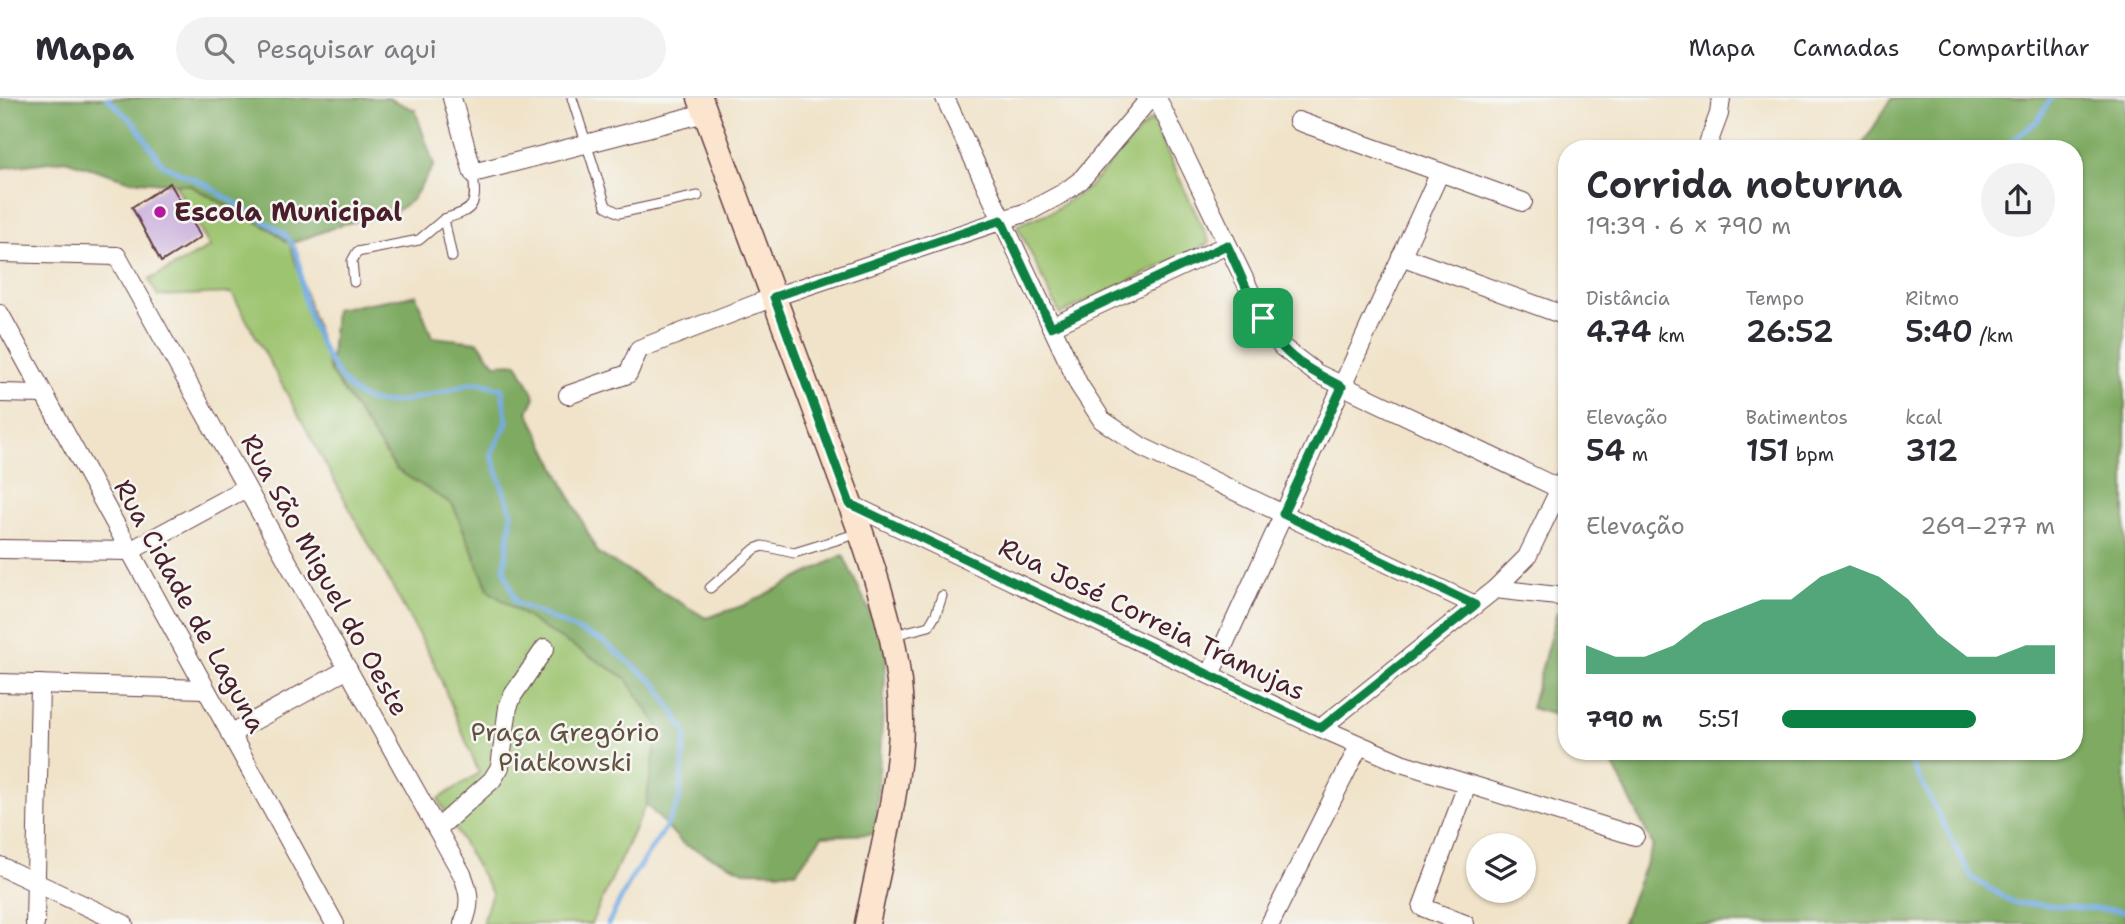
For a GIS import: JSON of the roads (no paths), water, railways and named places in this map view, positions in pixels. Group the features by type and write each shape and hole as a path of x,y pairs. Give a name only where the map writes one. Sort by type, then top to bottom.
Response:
{"main road":[{"path":"702,105 861,533 893,636 900,707 899,756 867,924"}],"street":[{"path":"452,98 473,173 588,143 702,105"},
{"path":"945,98 1079,385 1102,420 1142,447 1475,605"},
{"path":"568,395 628,374 639,349 774,297 1047,203 1082,180 1150,98"},
{"path":"1157,98 1263,318 1282,348 1298,361 1342,387 1558,480"},
{"path":"1709,140 1719,114 1721,98"},
{"path":"1298,121 1523,202"},
{"path":"1210,675 1440,172"},
{"path":"1051,327 1227,245"},
{"name":"Rua São Miguel do Oeste","path":"0,253 117,256 467,885 469,911 463,924"},
{"path":"1401,256 1558,313"},
{"name":"Rua Cidade de Laguna","path":"0,314 335,924"},
{"path":"0,393 44,394"},
{"path":"0,549 130,551 246,488"},
{"path":"1321,728 1495,589 1527,557 1558,492"},
{"name":"Rua José Correia Tramujas","path":"850,504 1359,746 1467,785 1635,836"},
{"path":"1495,589 1558,596"},
{"path":"437,829 492,780 500,767 508,707 513,695 545,648"},
{"path":"230,734 348,669"},
{"path":"0,683 205,689"},
{"path":"35,924 40,684"},
{"path":"1270,924 1359,746"},
{"path":"1465,924 1422,907 1467,785"},
{"path":"0,866 124,924"}],"lane":[{"path":"572,98 606,206 619,213 698,196"},
{"path":"355,282 352,261 357,252 419,240 444,219 470,209 475,187 473,173"},
{"path":"444,219 452,257"},
{"path":"710,588 755,549 763,546 794,553 861,533"},
{"path":"893,636 929,625 942,596"}],"waterway":[{"path":"107,98 135,124 162,164 208,186 283,233 290,241 297,255 306,303 319,341 334,369 358,395 372,401 386,402 422,397 472,383 502,389 507,423 491,454 512,514 504,569 516,603 603,641 657,685 686,733 679,802 664,830 632,877 608,924"},
{"path":"2013,140 2038,120 2051,98"},
{"path":"1910,760 1972,878 2014,903 2125,911"}],"place":[{"name":"Escola Municipal","path":"160,212"}],"park label":[{"name":"Praça Gregório Piatkowski","path":"565,747"}]}
